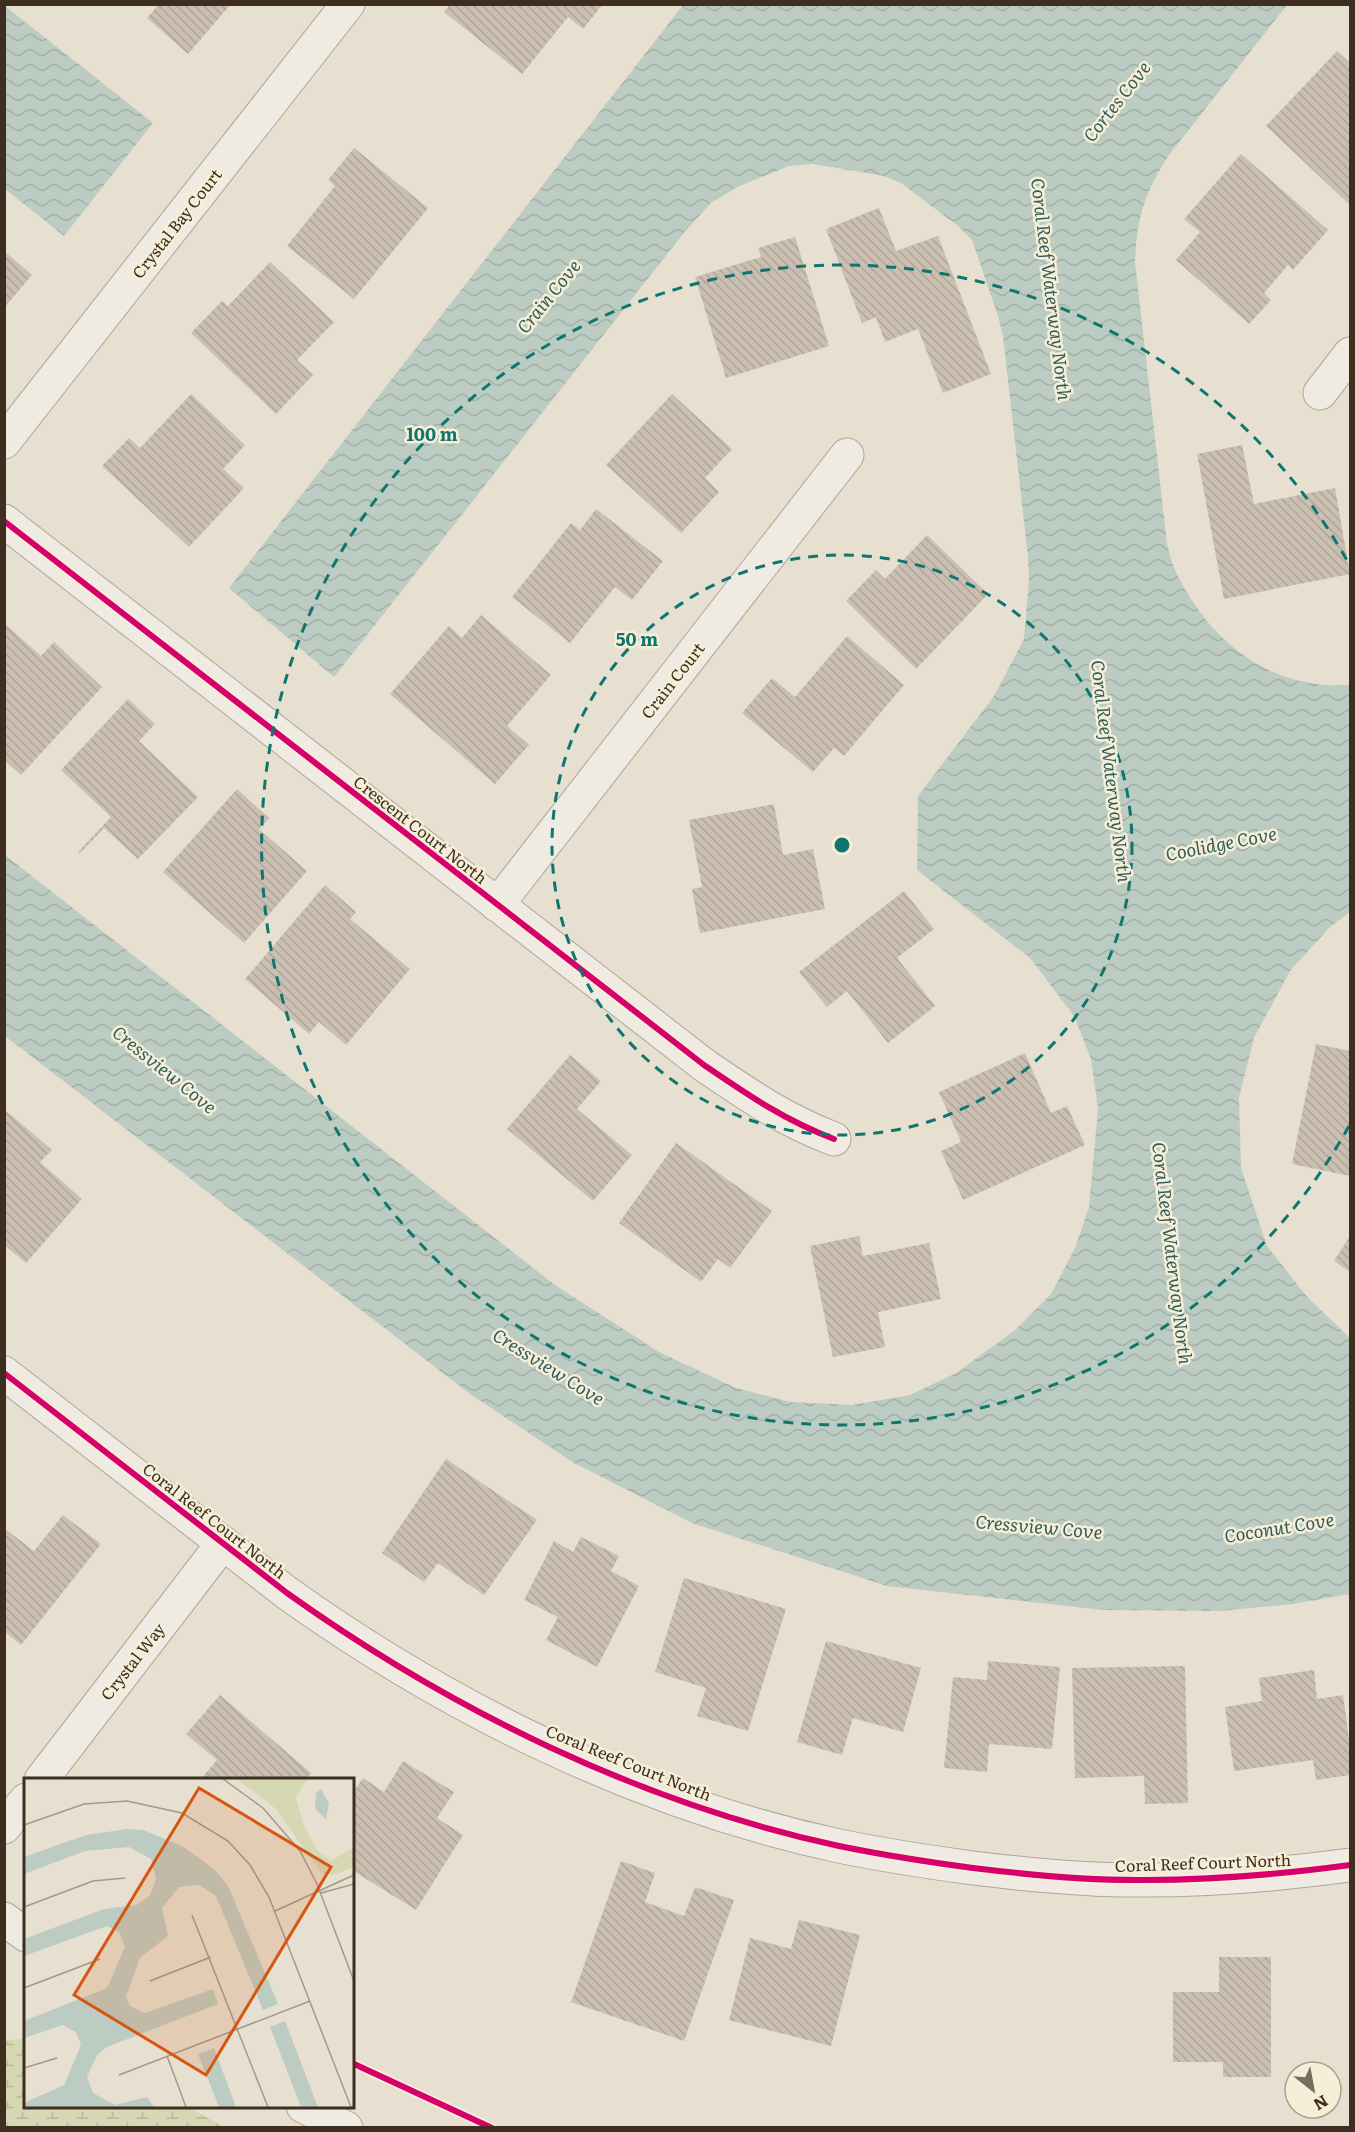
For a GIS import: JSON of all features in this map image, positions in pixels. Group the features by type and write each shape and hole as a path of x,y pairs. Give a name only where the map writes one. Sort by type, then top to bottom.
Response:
{"street":[{"name":"Crystal Bay Court","path":"4,442 348,4"},
{"path":"1320,393 1350,354"},
{"name":"Crain Court","path":"497,905 847,455"},
{"name":"Crescent Court North","path":"4,521 497,905 735,1086 775,1113 834,1139"},
{"name":"Coral Reef Court North","path":"4,1373 286,1593 392,1664 449,1696 560,1752 673,1798 836,1845 897,1857 1018,1874 1147,1880 1255,1875 1350,1865"},
{"name":"Crystal Way","path":"42,1778 223,1543"},
{"path":"4,1827 24,1802"},
{"path":"4,1919 24,1934"},
{"path":"307,2108 346,2127"}],"green space":[{"path":"24,2038 24,2108 189,2108 225,2127 5,2127 5,2041"}],"water":[{"path":"683,5 1287,5 1160,169 1143,206 1135,262 1167,544 1177,574 1207,621 1226,641 1247,657 1295,680 1322,685 1350,685 1350,912 1330,927 1290,971 1254,1038 1239,1097 1241,1168 1267,1246 1308,1298 1350,1338 1350,1594 1293,1604 1220,1611 1103,1610 887,1586 692,1523 574,1463 470,1394 5,1036 5,855 555,1285 659,1352 736,1388 791,1402 852,1405 910,1395 956,1373 1014,1331 1051,1294 1075,1248 1089,1207 1098,1109 1091,1059 1074,1016 1030,958 917,870 918,796 994,696 1024,639 1029,580 1003,336 972,240 958,226 901,183 884,176 813,164 789,166 737,187 711,203 683,234 334,677 229,588"},
{"path":"5,6 153,123 64,236 5,189"}],"building":[{"path":"159,4 231,4 188,54 147,18"},
{"path":"450,4 603,4 583,29 568,17 522,74 444,12"},
{"path":"1337,51 1350,63 1350,205 1266,126"},
{"path":"354,148 428,208 354,299 287,246 335,186 328,180"},
{"path":"1241,154 1328,230 1293,270 1288,265 1264,293 1271,300 1249,324 1176,260 1200,232 1184,219"},
{"path":"879,208 896,251 938,236 991,374 943,393 918,329 885,342 876,317 862,323 826,229"},
{"path":"795,237 829,346 726,378 695,277 761,257 758,248"},
{"path":"4,251 32,275 4,308"},
{"path":"270,262 334,322 297,360 313,375 276,414 191,333 222,301 228,306"},
{"path":"191,394 245,445 223,469 244,488 189,547 102,466 129,438 140,448"},
{"path":"672,394 732,449 705,478 719,492 681,533 606,465"},
{"path":"1242,445 1254,504 1335,488 1350,574 1224,599 1197,454"},
{"path":"596,509 663,561 632,600 615,587 570,643 512,597 571,523 580,530"},
{"path":"927,535 988,594 916,669 846,601 876,570 885,579"},
{"path":"481,615 551,675 507,726 529,745 495,784 390,694 449,626 462,638"},
{"path":"4,623 41,656 54,642 102,687 21,775 4,760"},
{"path":"847,636 904,685 844,756 834,748 813,772 742,713 772,678 795,697"},
{"path":"128,699 155,724 139,741 198,797 138,859 104,828 80,853 78,852 111,817 61,770"},
{"path":"237,789 269,818 259,829 307,871 244,943 163,872"},
{"path":"774,804 783,855 813,849 825,909 700,933 692,889 702,887 689,820"},
{"path":"325,885 356,912 350,919 410,969 346,1045 319,1022 309,1034 245,979"},
{"path":"904,891 934,929 897,958 935,1006 888,1043 847,991 827,1007 799,972"},
{"path":"1316,1044 1350,1051 1350,1176 1292,1164"},
{"path":"1025,1053 1051,1113 1067,1106 1085,1145 963,1200 941,1151 961,1142 939,1092"},
{"path":"570,1055 601,1081 577,1109 632,1155 593,1201 507,1129"},
{"path":"4,1109 52,1150 40,1162 82,1199 26,1263 4,1245"},
{"path":"676,1143 772,1211 730,1268 718,1259 701,1282 619,1223"},
{"path":"859,1236 863,1256 929,1243 941,1299 878,1312 885,1347 833,1357 810,1246"},
{"path":"1350,1236 1350,1272 1334,1261"},
{"path":"446,1459 537,1520 484,1595 438,1563 424,1582 382,1553"},
{"path":"63,1515 101,1544 21,1645 4,1631 4,1528 34,1551"},
{"path":"581,1537 619,1556 611,1571 639,1586 597,1667 546,1640 558,1617 524,1600 554,1541 573,1552"},
{"path":"684,1578 786,1609 748,1731 697,1716 706,1688 655,1672"},
{"path":"826,1641 921,1668 903,1732 853,1718 842,1755 797,1742"},
{"path":"988,1661 1060,1667 1052,1749 989,1744 987,1772 944,1768 953,1677 987,1680"},
{"path":"1185,1666 1188,1803 1145,1804 1144,1776 1075,1778 1072,1668"},
{"path":"1314,1670 1317,1699 1343,1695 1350,1747 1350,1775 1316,1780 1313,1760 1234,1771 1225,1707 1262,1701 1259,1678"},
{"path":"220,1695 311,1773 307,1778 202,1778 217,1760 186,1734"},
{"path":"403,1761 454,1792 437,1818 463,1835 416,1910 354,1871 354,1791 363,1778 384,1792"},
{"path":"621,1861 655,1873 645,1902 684,1916 695,1887 734,1900 684,2041 571,2002"},
{"path":"799,1920 860,1935 831,2046 729,2020 750,1938 791,1949"},
{"path":"1219,1957 1271,1957 1271,2077 1223,2077 1223,2062 1173,2062 1173,1992 1219,1992"}],"cycle path":[{"path":"4,521 704,1065 782,1115 834,1139"},
{"path":"4,1373 287,1593 350,1636 414,1676 481,1713 620,1778 692,1805 765,1828 839,1846 973,1868 1038,1875 1125,1880 1198,1879 1274,1874 1350,1865"},
{"path":"354,2064 492,2128"}],"water label":[{"name":"Cortes Cove","path":"1116,101"},
{"name":"Coral Reef Waterway North","path":"1052,289"},
{"name":"Crain Cove","path":"548,296"},
{"name":"Coral Reef Waterway North","path":"1112,771"},
{"name":"Coolidge Cove","path":"1221,843"},
{"name":"Cressview Cove","path":"165,1069"},
{"name":"Coral Reef Waterway North","path":"1173,1253"},
{"name":"Cressview Cove","path":"549,1366"},
{"name":"Cressview Cove","path":"1039,1526"},
{"name":"Coconut Cove","path":"1279,1527"}]}
